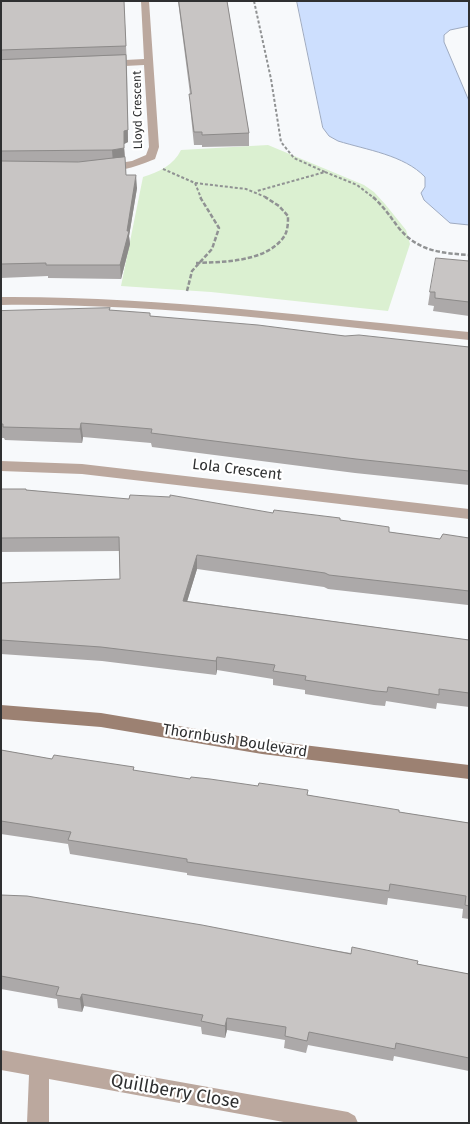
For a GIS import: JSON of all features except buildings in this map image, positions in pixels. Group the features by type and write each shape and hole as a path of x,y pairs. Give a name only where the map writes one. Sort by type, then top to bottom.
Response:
{"street":[{"name":"Lloyd Crescent","path":"94,168 113,168 134,164 151,157 154,147 145,1"},
{"path":"96,64 149,62"},
{"path":"1,301 119,303 184,307 469,336"},
{"name":"Lola Crescent","path":"1,466 82,469 469,514"},
{"name":"Thornbush Boulevard","path":"1,712 101,720 262,748 469,772"},
{"name":"Quillberry Close","path":"1,1060 348,1123"},
{"path":"38,1123 39,1066"}],"path":[{"path":"254,1 271,79 281,142 285,151 292,158 344,178 368,192 384,208 399,229 418,246 430,251 469,255"},
{"path":"161,168 195,183 257,191 272,199 288,216 288,228 284,238 269,248 250,256 224,263 196,263"},
{"path":"257,191 325,172"},
{"path":"187,291 190,274 196,263 211,250 219,228 200,198 195,183"}],"green space":[{"path":"268,145 364,185 374,192 406,230 410,244 388,311 211,292 121,286 143,177 165,167 174,160 181,150"}],"water":[{"path":"297,1 469,1 469,26 450,30 444,35 444,42 469,101 469,225 450,223 424,200 421,193 425,187 425,177 407,163 338,141 329,136 323,128"}]}
